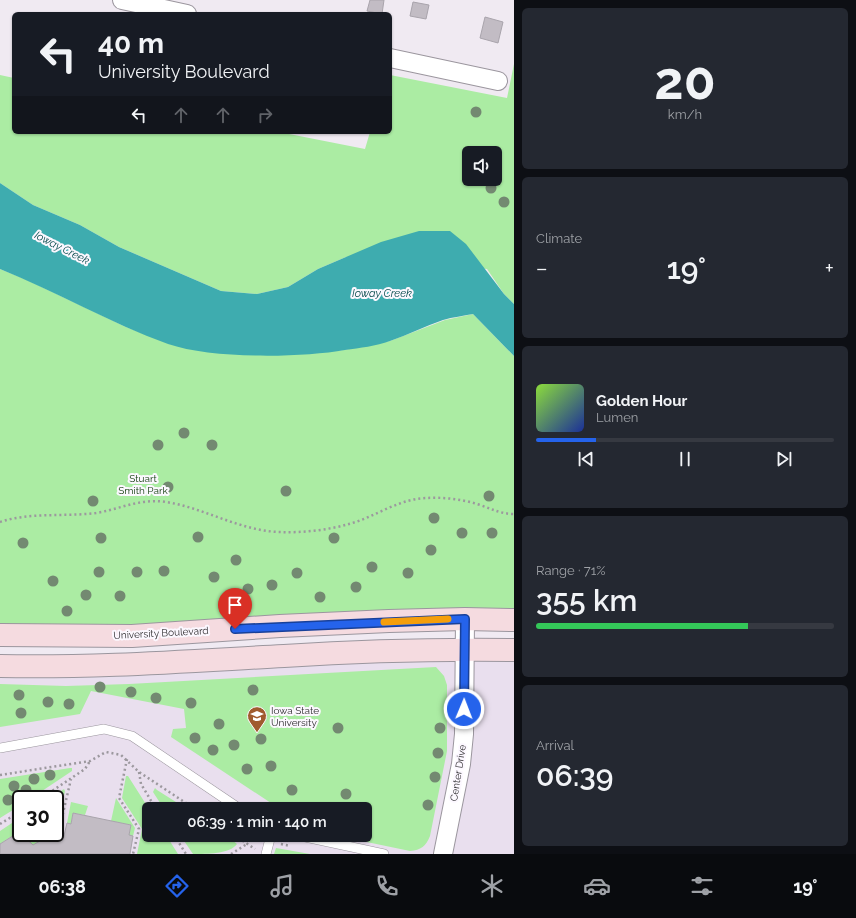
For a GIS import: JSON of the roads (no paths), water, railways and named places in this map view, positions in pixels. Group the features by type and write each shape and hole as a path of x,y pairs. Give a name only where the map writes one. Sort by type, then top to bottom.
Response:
{"main road":[{"name":"University Boulevard","path":"0,635 132,636 280,626 465,619 514,620"},
{"path":"0,666 53,667 124,665 378,651 514,650"}],"street":[{"path":"122,0 146,2 180,12"},
{"path":"392,58 498,81"},
{"name":"Center Drive","path":"443,854 462,749 465,619"}],"lane":[{"path":"0,748 104,729 119,732 132,736 230,802"},
{"path":"266,854 269,842"},
{"path":"328,842 384,854"}],"water":[{"name":"Ioway Creek","path":"0,183 33,205 80,225 119,247 221,291 257,294 288,287 318,269 381,242 419,231 450,231 466,244 504,294 514,304 514,356 473,314 443,320 397,339 379,344 326,353 281,356 231,355 186,349 168,344 125,327 42,287 0,269"}],"place":[{"name":"Iowa State University","path":"257,733"}],"park label":[{"name":"Stuart Smith Park","path":"143,484"}]}
